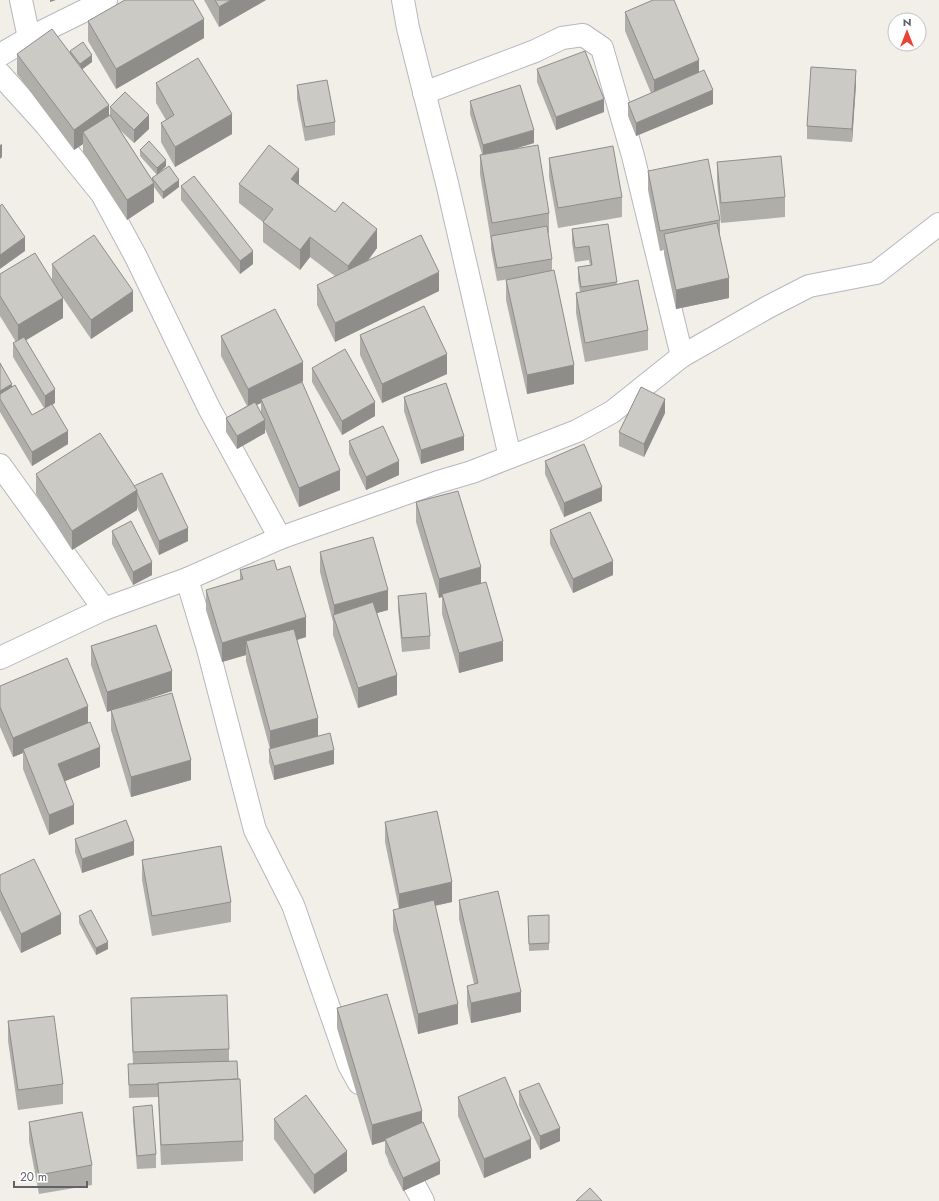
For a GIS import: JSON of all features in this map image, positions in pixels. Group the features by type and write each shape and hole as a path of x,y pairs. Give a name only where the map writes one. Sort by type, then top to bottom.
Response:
{"street":[{"path":"21,0 29,38"},
{"path":"0,55 29,38 106,0"},
{"path":"403,0 408,28 510,457"},
{"path":"424,93 535,51 562,38 583,35 602,48 633,156 682,356"},
{"path":"0,74 46,125 102,194 136,257 209,408 280,538"},
{"path":"0,658 104,609 187,579 280,538 438,482 472,472 577,431 612,412 682,356 768,307 809,286 876,273 939,224"},
{"path":"0,465 104,609"},
{"path":"187,579 208,649 255,830 293,905 349,1065 367,1099"},
{"path":"389,1140 423,1201"}],"building":[{"path":"125,0 193,0 204,19 116,69 88,21"},
{"path":"215,0 231,0 219,7"},
{"path":"653,0 674,0 699,60 654,80 625,12"},
{"path":"52,29 109,105 74,130 17,54"},
{"path":"83,42 92,55 80,64 70,51"},
{"path":"585,51 604,99 556,117 537,69"},
{"path":"198,58 232,114 175,147 161,123 174,115 156,83"},
{"path":"811,67 856,70 852,129 807,126"},
{"path":"704,70 713,90 636,123 628,103"},
{"path":"327,80 335,122 305,127 297,85"},
{"path":"520,85 534,130 483,145 470,101"},
{"path":"125,92 149,115 134,130 110,107"},
{"path":"110,115 154,183 127,200 83,132"},
{"path":"149,141 166,160 157,168 140,150"},
{"path":"269,145 299,169 291,179 335,212 343,202 377,229 348,266 310,237 300,250 263,222 273,209 239,184"},
{"path":"538,145 549,213 492,223 480,155"},
{"path":"613,146 622,197 558,208 549,158"},
{"path":"781,156 785,197 721,203 717,162"},
{"path":"708,159 720,220 660,231 648,171"},
{"path":"169,166 179,180 163,192 152,178"},
{"path":"194,176 253,251 240,261 181,186"},
{"path":"2,204 25,237 0,255 0,206"},
{"path":"717,223 729,278 676,290 664,234"},
{"path":"608,224 617,282 581,287 578,267 592,265 589,246 575,248 572,229"},
{"path":"547,226 552,259 497,268 491,236"},
{"path":"94,235 133,291 91,320 52,264"},
{"path":"421,235 439,272 335,323 317,285"},
{"path":"35,253 63,298 18,325 0,296 0,274"},
{"path":"554,270 574,365 527,375 506,280"},
{"path":"638,280 648,330 585,343 576,293"},
{"path":"424,306 447,354 382,384 360,335"},
{"path":"275,309 303,362 248,389 221,336"},
{"path":"24,337 55,389 45,396 13,343"},
{"path":"345,349 375,402 342,421 312,368"},
{"path":"0,363 12,384 0,391"},
{"path":"302,382 340,470 299,488 261,399"},
{"path":"446,383 464,436 421,450 404,397"},
{"path":"15,385 32,415 52,404 68,431 32,452 0,399 0,394"},
{"path":"641,387 665,399 644,444 619,432"},
{"path":"255,402 265,420 237,436 226,418"},
{"path":"383,426 399,461 366,477 349,441"},
{"path":"100,433 137,490 72,531 36,474"},
{"path":"584,444 602,487 564,503 545,461"},
{"path":"162,473 188,528 159,541 134,486"},
{"path":"458,491 481,567 439,579 416,502"},
{"path":"590,512 613,561 573,579 550,530"},
{"path":"131,521 152,562 133,572 112,531"},
{"path":"373,537 388,590 334,605 320,552"},
{"path":"274,560 277,570 290,566 306,617 222,643 206,590 243,579 240,570"},
{"path":"486,582 503,641 459,653 442,594"},
{"path":"426,593 430,636 402,638 398,596"},
{"path":"373,602 397,675 358,688 333,615"},
{"path":"156,625 172,671 107,692 91,646"},
{"path":"294,629 318,718 270,731 246,641"},
{"path":"67,658 88,706 13,738 0,707 0,686"},
{"path":"172,693 191,760 131,777 111,710"},
{"path":"90,722 100,747 58,764 74,805 49,815 23,749"},
{"path":"330,733 334,750 274,766 269,749"},
{"path":"437,811 452,882 399,894 385,822"},
{"path":"126,820 134,841 82,859 75,839"},
{"path":"221,846 231,902 152,916 142,860"},
{"path":"34,859 61,914 21,934 0,890 0,875"},
{"path":"498,891 521,992 471,1003 467,986 478,983 459,900"},
{"path":"434,900 458,1004 418,1014 393,910"},
{"path":"91,910 108,942 96,948 79,916"},
{"path":"549,915 549,943 529,944 528,916"},
{"path":"387,994 422,1111 372,1125 337,1008"},
{"path":"227,995 229,1049 133,1052 131,998"},
{"path":"54,1016 63,1084 18,1090 8,1021"},
{"path":"237,1061 238,1079 129,1085 128,1064"},
{"path":"505,1077 531,1139 484,1159 458,1097"},
{"path":"240,1079 243,1141 161,1145 158,1083"},
{"path":"539,1083 560,1128 540,1136 519,1091"},
{"path":"306,1095 347,1151 314,1175 274,1119"},
{"path":"152,1105 156,1154 137,1156 133,1107"},
{"path":"82,1112 92,1165 39,1175 29,1122"},
{"path":"423,1122 440,1161 403,1178 385,1139"},
{"path":"590,1188 602,1201 576,1201"}]}
